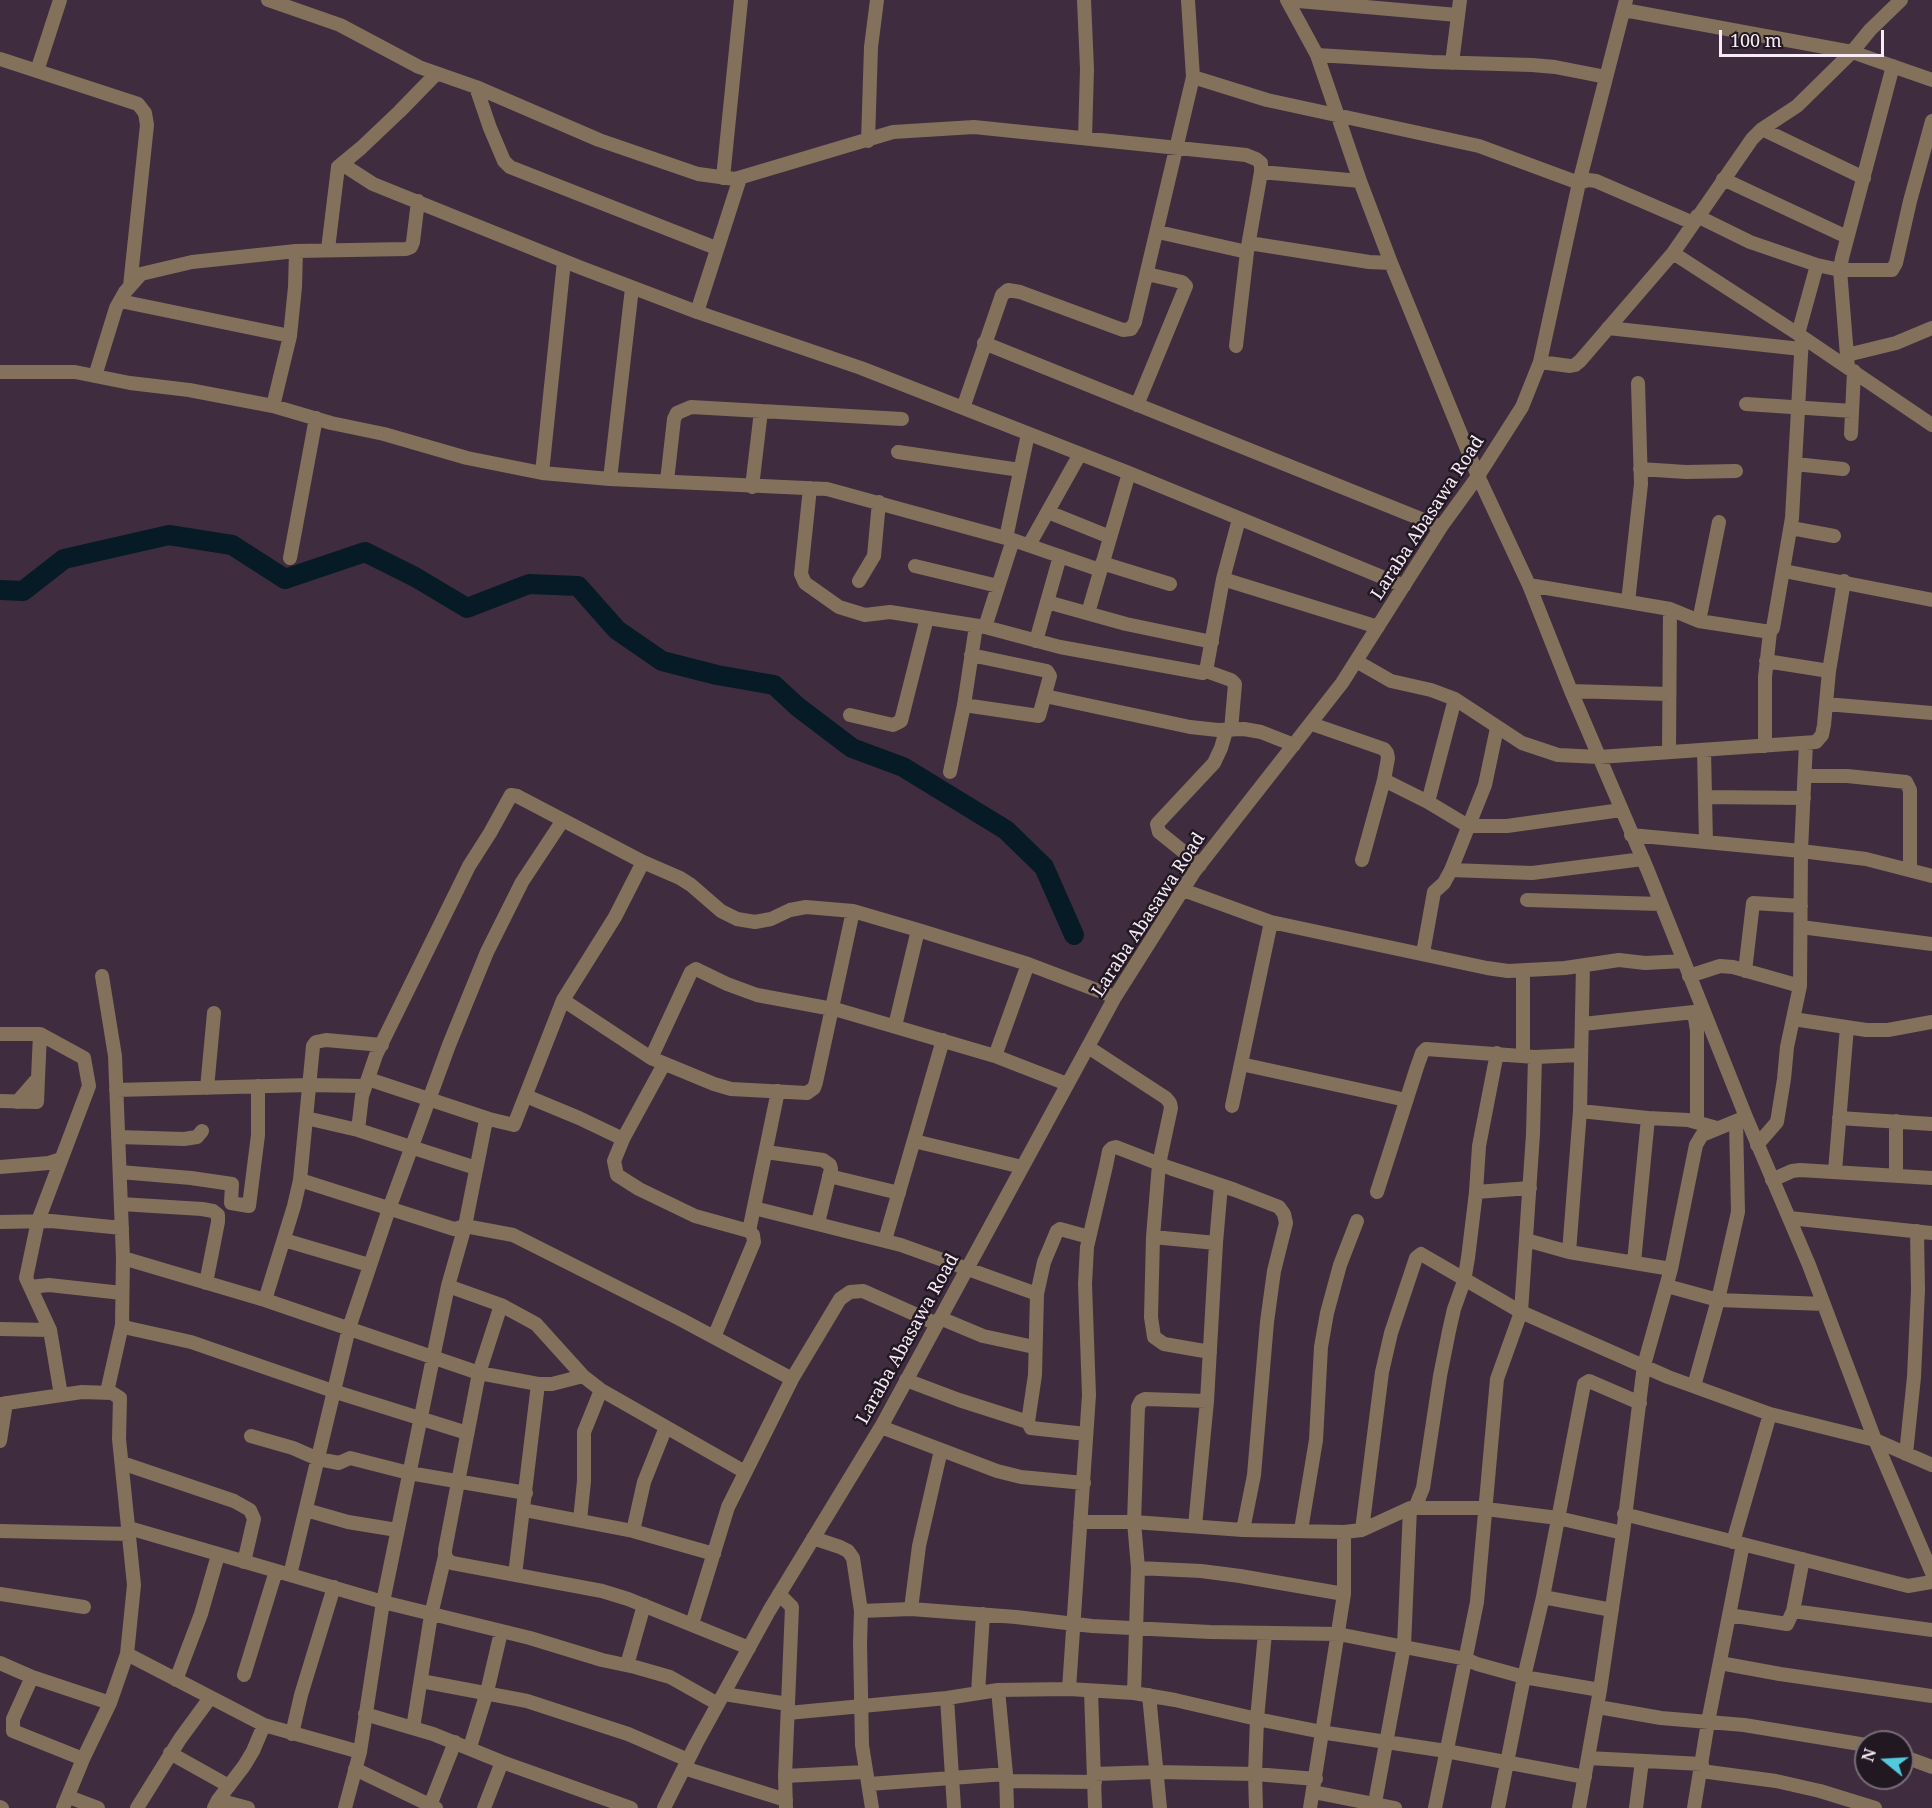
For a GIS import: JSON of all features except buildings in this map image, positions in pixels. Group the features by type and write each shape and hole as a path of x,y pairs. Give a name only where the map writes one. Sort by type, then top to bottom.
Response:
{"street":[{"path":"37,71 60,0"},
{"path":"268,0 340,25 436,74 476,87 599,140 693,174 740,178 893,132 975,127 1246,155 1261,164 1261,172 1248,247 1236,346"},
{"path":"723,178 741,0"},
{"path":"868,141 871,47 877,0"},
{"path":"1084,0 1087,69 1085,138"},
{"path":"963,408 1002,295 1008,290 1020,292 1123,330 1131,329 1135,322 1192,77 1188,0"},
{"path":"1287,0 1457,15"},
{"path":"1287,0 1317,56 1391,263 1478,476 1530,585 1571,691 1684,961 1699,1011 1741,1119 1757,1145 1789,1218 1875,1440 1932,1573"},
{"path":"1452,63 1460,0"},
{"path":"1540,362 1575,365 1673,253 1752,139 1762,129 1797,106 1901,0"},
{"path":"1625,5 1852,52 1932,80"},
{"name":"Laraba Abasawa Road","path":"664,1808 779,1594 881,1427 1115,997 1200,865 1327,705 1441,527 1478,476 1522,407 1540,362 1579,183 1625,5"},
{"path":"1317,56 1532,65 1606,77"},
{"path":"0,59 138,104 145,112 147,125 130,286"},
{"path":"1851,434 1850,364 1840,270 1893,66"},
{"path":"328,249 338,167 400,111 436,74"},
{"path":"1192,77 1267,100 1479,146 1579,183 1588,180 1596,181 1750,242 1817,265 1840,270 1892,270 1895,267 1932,121"},
{"path":"476,87 504,161 510,167 716,249"},
{"path":"1762,129 1864,178"},
{"path":"342,164 373,184 564,261 697,312 861,368 1129,473 1404,586"},
{"path":"1261,172 1360,181"},
{"path":"697,312 740,178"},
{"path":"1723,179 1847,237"},
{"path":"95,376 116,308 141,274 192,262 296,251 406,249 411,247 413,242 418,201"},
{"path":"1158,231 1248,247 1391,263"},
{"path":"273,406 290,336 296,251"},
{"path":"1673,253 1800,340 1850,364 1932,425"},
{"path":"542,473 564,261"},
{"path":"1765,746 1766,661 1791,528 1799,408 1800,340 1817,265"},
{"path":"1137,405 1186,286 1182,282 1147,274"},
{"path":"610,479 632,288"},
{"path":"120,301 290,336"},
{"path":"1608,328 1800,340"},
{"path":"1850,364 1932,328"},
{"path":"984,343 1441,527"},
{"path":"0,372 75,372 130,383 189,390 273,406 467,458 542,473 752,487 827,489 1010,539 1060,556 1170,584"},
{"path":"1628,602 1641,484 1638,383"},
{"path":"1746,404 1852,411"},
{"path":"667,482 674,419 677,414 691,407 902,419"},
{"path":"752,487 760,411"},
{"path":"290,558 316,418"},
{"path":"950,772 964,705 971,655 980,626 998,586 1010,539 1020,470 1028,434"},
{"path":"898,452 1020,470"},
{"path":"1029,545 1080,454"},
{"path":"1796,464 1843,469"},
{"path":"1640,469 1686,472 1736,471"},
{"path":"1088,614 1129,473"},
{"path":"810,488 801,574 805,583 839,607 865,615 890,612 980,626 1036,641 1203,673 1206,671 1231,680 1235,684 1236,692 1228,730 1214,762 1157,824 1159,832 1200,865"},
{"path":"859,581 874,556 879,502"},
{"path":"1048,512 1110,537"},
{"path":"1206,671 1223,579 1239,519"},
{"path":"1699,621 1719,522"},
{"path":"1791,528 1834,536"},
{"path":"1036,641 1060,556"},
{"path":"915,567 998,586"},
{"path":"1784,570 1932,600"},
{"path":"1223,579 1378,627"},
{"path":"1356,660 1391,681 1431,690 1455,699 1522,743 1566,756 1599,757 1806,743 1820,740 1824,725 1829,671 1844,581"},
{"path":"1530,585 1670,609 1699,621 1770,632"},
{"path":"1047,602 1126,624 1212,642"},
{"path":"1669,752 1670,609"},
{"path":"850,715 893,725 901,722 927,618"},
{"path":"964,705 1035,716 1041,713 1050,676 1047,671 971,655"},
{"path":"1766,661 1829,671"},
{"path":"1571,691 1668,694"},
{"path":"1045,696 1190,726 1261,732 1294,745"},
{"path":"1428,801 1455,699"},
{"path":"1826,704 1932,713"},
{"path":"1312,724 1384,749 1387,753 1384,780 1362,860"},
{"path":"1423,953 1434,892 1444,883 1451,870 1488,777 1497,728"},
{"path":"1757,1145 1777,1122 1787,1047 1800,986 1801,851 1806,743"},
{"path":"1704,750 1706,842"},
{"path":"1805,776 1847,776 1906,782 1910,790 1910,869"},
{"path":"1384,780 1428,801 1468,826 1507,826 1621,810"},
{"path":"358,1130 367,1082 382,1045 469,866 511,795 691,885 721,911 737,919 755,922 806,907 853,911 1028,964 1115,997"},
{"path":"1705,797 1804,798"},
{"path":"290,1575 349,1328 389,1209 449,1045 498,927 522,882 563,820"},
{"path":"1631,835 1866,859 1932,876"},
{"path":"1451,870 1532,873 1642,859"},
{"path":"116,1090 367,1082 430,1098 512,1126 563,1000 615,917 643,862"},
{"path":"1183,890 1271,922 1487,968 1523,971 1583,966 1619,960 1645,963 1684,961"},
{"path":"1527,900 1661,904"},
{"path":"1745,971 1753,903 1801,906"},
{"path":"563,1000 658,1061 714,1084 731,1089 807,1093 814,1088 853,911"},
{"path":"1232,1106 1271,922"},
{"path":"1801,927 1932,944"},
{"path":"895,1026 918,930"},
{"path":"995,1056 1028,964"},
{"path":"1569,1252 1580,1111 1583,966"},
{"path":"1689,976 1720,966 1800,986"},
{"path":"714,1337 754,1242 753,1235 749,1231 695,1216 639,1189 617,1175 614,1169 614,1161 658,1061 694,969 757,995 832,1009 895,1026 995,1056 1067,1084"},
{"path":"1435,1808 1477,1602 1497,1378 1521,1312 1530,1188 1529,1057 1523,971"},
{"path":"102,976 114,1056 123,1258 122,1324 107,1392"},
{"path":"1583,1024 1699,1011"},
{"path":"1696,1122 1699,1011"},
{"path":"207,1088 214,1013"},
{"path":"1793,1019 1866,1030 1888,1030 1932,1022"},
{"path":"1835,1171 1847,1027"},
{"path":"0,1034 40,1034 84,1058 88,1086 38,1221 26,1278 50,1330 61,1395"},
{"path":"0,1101 37,1102 40,1034"},
{"path":"265,1300 285,1240 300,1180 313,1046 316,1042 326,1040 382,1045"},
{"path":"885,1240 943,1040"},
{"path":"1088,1047 1166,1098 1170,1103 1171,1108 1159,1164 1153,1238 1151,1317 1154,1337 1164,1344 1210,1352"},
{"path":"1377,1192 1417,1066 1426,1049 1529,1057 1580,1055"},
{"path":"1374,1806 1404,1646 1412,1508 1424,1488 1449,1331 1457,1298 1464,1281 1476,1192 1479,1146 1497,1053"},
{"path":"1240,1064 1406,1100"},
{"path":"120,1172 232,1184 231,1203 249,1206 258,1136 258,1086"},
{"path":"749,1231 778,1091"},
{"path":"526,1096 623,1139"},
{"path":"1580,1111 1696,1122 1717,1128"},
{"path":"306,1118 358,1130 476,1168"},
{"path":"1634,1262 1648,1118"},
{"path":"1839,1118 1932,1124"},
{"path":"345,1808 360,1752 383,1602 397,1530 448,1286 465,1226 485,1125 489,1119"},
{"path":"1579,1808 1598,1707 1644,1365 1667,1286 1696,1145 1702,1135 1741,1119"},
{"path":"1694,1386 1718,1300 1738,1212 1741,1119"},
{"path":"1896,1121 1896,1175"},
{"path":"118,1137 184,1139 197,1137 202,1131"},
{"path":"914,1141 1022,1167"},
{"path":"1070,1689 1089,1373 1085,1284 1089,1237 1109,1151 1116,1147 1279,1207 1284,1214 1286,1223 1274,1271 1267,1322 1256,1455 1243,1530"},
{"path":"766,1152 823,1160 830,1165 830,1176 818,1223"},
{"path":"0,1167 49,1163 61,1159"},
{"path":"1772,1180 1792,1171 1835,1171 1932,1178"},
{"path":"830,1176 899,1193"},
{"path":"300,1180 454,1229 465,1226 499,1232 529,1242 792,1379"},
{"path":"1195,1526 1208,1401 1221,1185"},
{"path":"1476,1192 1530,1188"},
{"path":"121,1204 202,1209 213,1211 218,1215 206,1283"},
{"path":"754,1208 885,1240 1037,1294"},
{"path":"1789,1218 1932,1233"},
{"path":"0,1222 38,1221 122,1228"},
{"path":"1301,1530 1316,1440 1321,1347 1327,1313 1340,1265 1357,1221"},
{"path":"1086,1434 1031,1428 1028,1422 1035,1375 1037,1294 1044,1262 1057,1231 1065,1229 1089,1237"},
{"path":"1906,1454 1914,1377 1918,1290 1917,1231"},
{"path":"1153,1238 1216,1243"},
{"path":"285,1240 369,1265"},
{"path":"1526,1240 1569,1252 1671,1269"},
{"path":"1362,1530 1382,1372 1391,1333 1419,1254 1425,1255 1464,1281 1521,1312 1694,1386 1770,1414 1875,1440 1932,1466"},
{"path":"123,1258 265,1300 479,1373 538,1384 552,1384 583,1376"},
{"path":"30,1287 49,1285 122,1293"},
{"path":"448,1286 501,1305 536,1324 583,1376 601,1390 745,1472"},
{"path":"1667,1286 1718,1300 1824,1304"},
{"path":"692,1624 728,1506 792,1379 840,1299 850,1292 863,1291 983,1336 1034,1347"},
{"path":"413,1728 431,1615 445,1556 479,1373 501,1305"},
{"path":"122,1324 128,1328 191,1342 420,1420 467,1433"},
{"path":"0,1329 50,1330"},
{"path":"906,1380 1028,1422"},
{"path":"1498,1808 1524,1677 1543,1597 1584,1384 1589,1381 1640,1403"},
{"path":"515,1575 538,1384"},
{"path":"580,1520 584,1481 584,1432 601,1390"},
{"path":"0,1441 3,1404 61,1395 107,1392 120,1398 119,1438 134,1585 127,1654 110,1703 83,1759 66,1803 99,1808"},
{"path":"1134,1693 1138,1568 1134,1522 1137,1413 1141,1401 1145,1399 1208,1401"},
{"path":"1694,1808 1729,1615 1738,1543 1770,1414"},
{"path":"633,1531 644,1482 666,1427"},
{"path":"881,1427 997,1471 1022,1477 1084,1483"},
{"path":"252,1436 293,1448 318,1459 339,1463 350,1458 457,1483 526,1494"},
{"path":"911,1610 919,1546 941,1450"},
{"path":"122,1463 234,1501 250,1510 254,1519 244,1562"},
{"path":"1080,1522 1134,1522 1243,1530 1344,1532 1362,1530 1412,1508 1485,1509 1558,1518 1623,1533"},
{"path":"306,1510 348,1522 397,1530"},
{"path":"524,1510 633,1531 714,1554"},
{"path":"1624,1514 1908,1586 1932,1582"},
{"path":"0,1531 130,1531 431,1615 530,1638 602,1660 670,1677 721,1699 788,1709 861,1707 998,1690 1070,1689 1134,1693 1323,1732 1446,1751 1584,1777"},
{"path":"1310,1808 1344,1594 1344,1532"},
{"path":"813,1538 840,1547 848,1551 853,1558 861,1611 861,1707 872,1808"},
{"path":"176,1680 201,1614 218,1555"},
{"path":"445,1556 452,1563 602,1591 644,1605 749,1648"},
{"path":"1729,1615 1785,1625 1790,1622 1803,1558"},
{"path":"1138,1568 1240,1576 1344,1594"},
{"path":"244,1676 276,1571"},
{"path":"292,1734 301,1695 334,1587"},
{"path":"0,1594 84,1607"},
{"path":"421,1681 487,1692 566,1712 628,1734 686,1764 786,1804 785,1776 792,1606 779,1594"},
{"path":"1543,1597 1612,1610"},
{"path":"627,1665 644,1605"},
{"path":"861,1611 911,1610 982,1614 1137,1629 1338,1634 1466,1659 1524,1677 1600,1690"},
{"path":"1793,1611 1932,1630"},
{"path":"978,1693 982,1614"},
{"path":"470,1747 487,1692 501,1632"},
{"path":"1256,1808 1254,1774 1265,1633"},
{"path":"127,1654 264,1725 360,1752"},
{"path":"0,1663 32,1677 110,1703"},
{"path":"1720,1663 1932,1696"},
{"path":"32,1677 13,1719 13,1731 83,1759"},
{"path":"998,1690 1007,1808"},
{"path":"1091,1691 1095,1808"},
{"path":"1149,1695 1160,1808"},
{"path":"137,1808 170,1753 210,1698"},
{"path":"947,1698 954,1808"},
{"path":"1598,1707 1661,1718 1744,1725 1854,1743"},
{"path":"365,1714 470,1747 502,1762 631,1808"},
{"path":"248,1808 216,1804 253,1751 264,1725"},
{"path":"355,1769 432,1807 455,1742"},
{"path":"170,1753 229,1786"},
{"path":"1588,1758 1701,1767 1820,1791 1875,1808"},
{"path":"1914,1760 1932,1767"},
{"path":"1636,1808 1642,1761"},
{"path":"483,1808 502,1762"},
{"path":"785,1776 1094,1778 1157,1772 1254,1774 1314,1785 1374,1806 1395,1808"}],"waterway":[{"path":"0,590 23,591 64,559 169,535 232,545 285,579 365,552 415,577 467,608 529,584 578,586 617,630 662,661 717,675 774,685 798,707 852,748 903,767 1006,830 1044,867 1074,935"}]}
